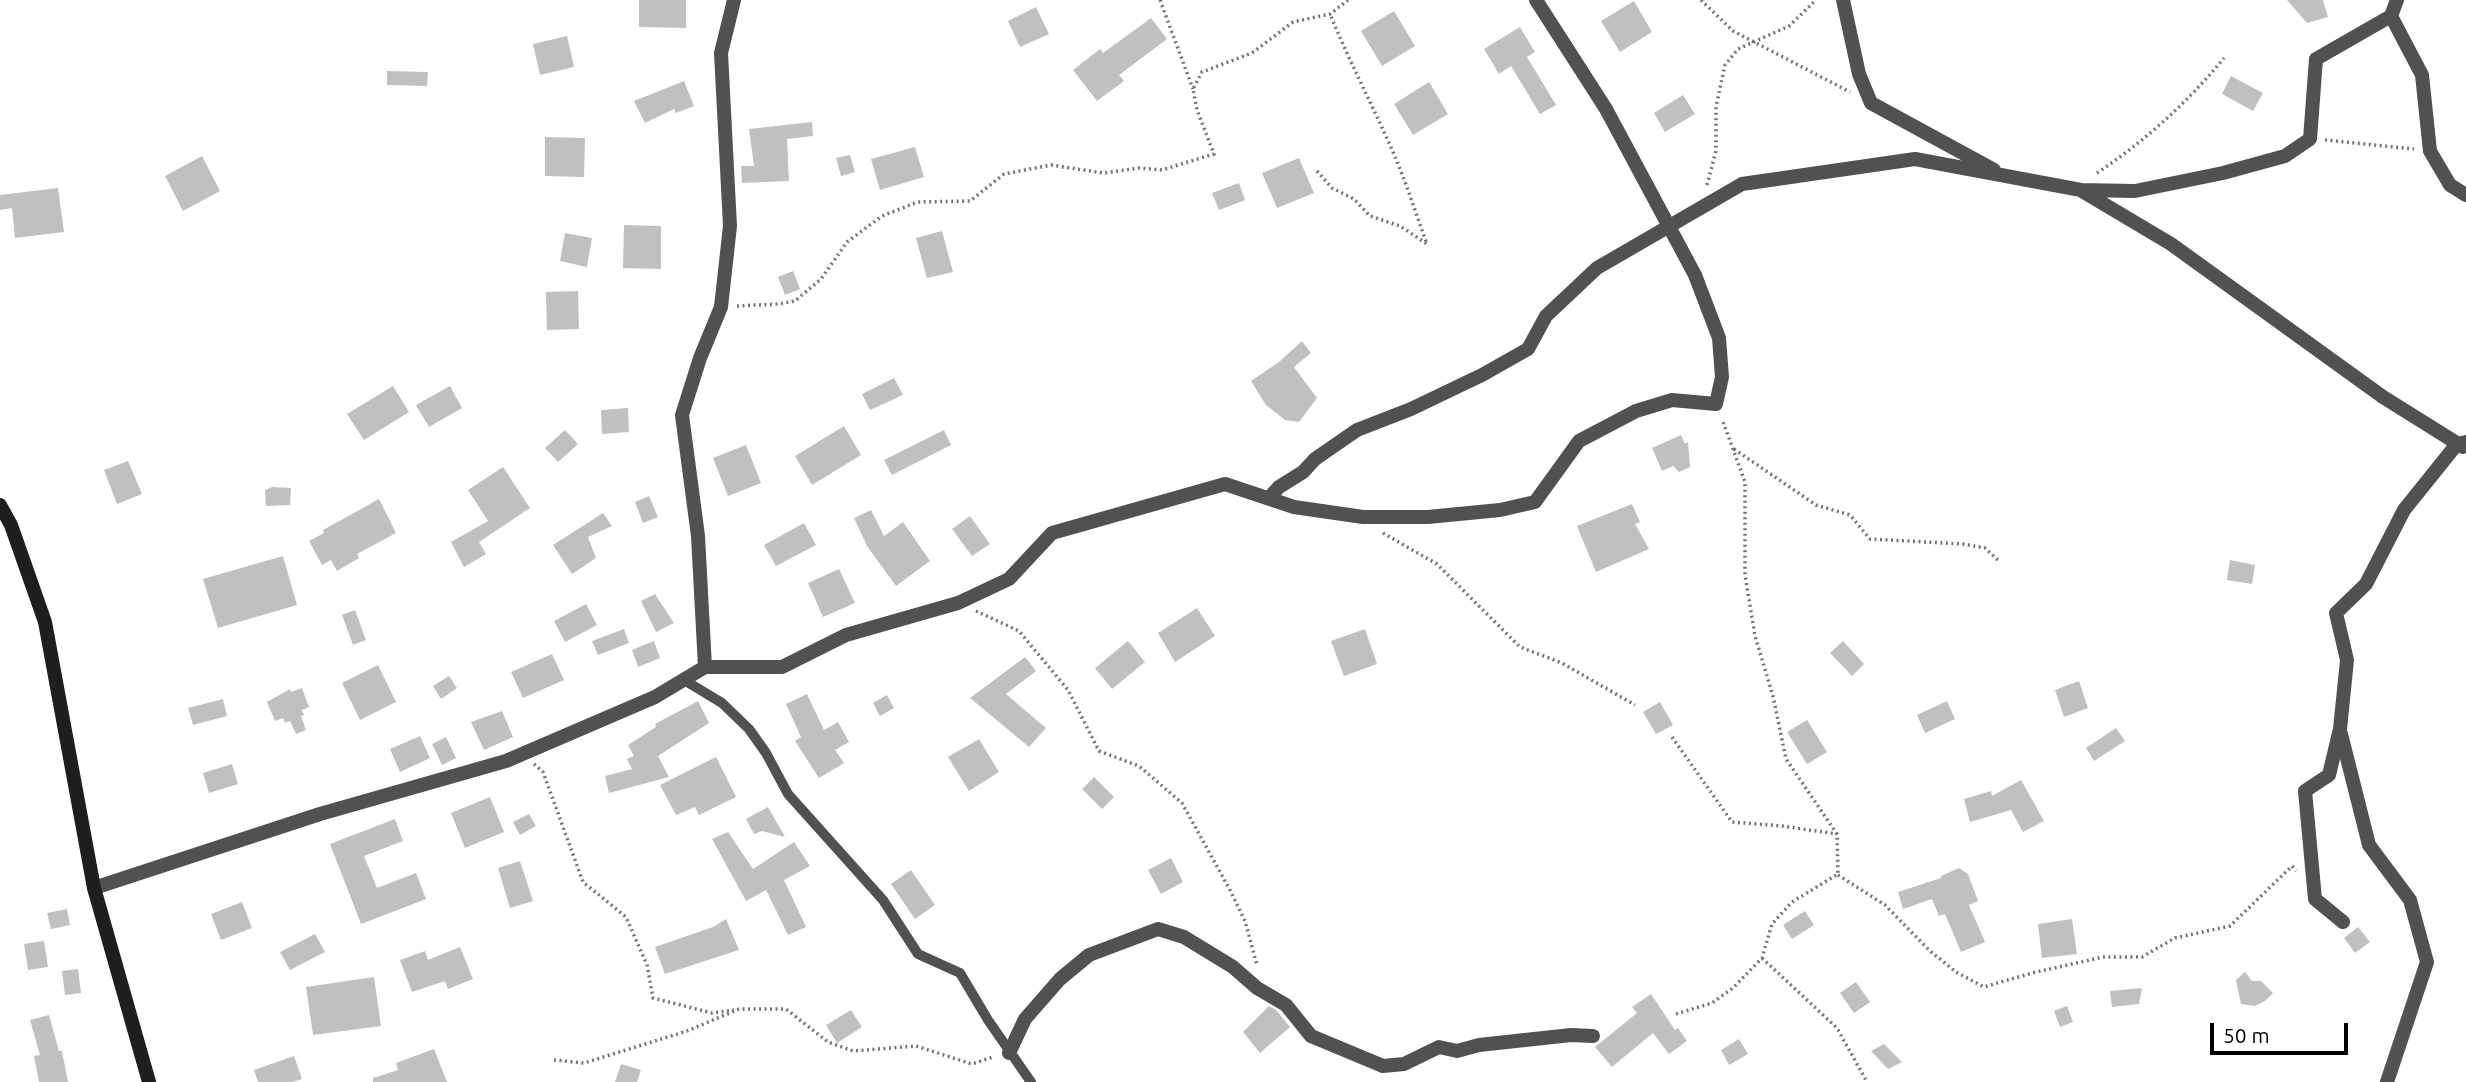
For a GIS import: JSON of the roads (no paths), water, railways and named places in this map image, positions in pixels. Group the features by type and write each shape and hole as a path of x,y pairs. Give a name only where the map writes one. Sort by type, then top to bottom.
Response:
{"main road":[{"path":"0,505 11,525 45,622 94,888 149,1082"}],"street":[{"path":"705,667 698,536 682,415 700,358 721,307 730,226 722,53 734,0"},
{"path":"94,888 320,814 506,761 655,697 705,667 782,667 846,635 958,603 1009,579 1052,533 1225,484 1294,507 1363,517 1427,517 1500,510 1535,502 1579,441 1636,411 1672,400 1716,404 1722,377 1719,338 1695,275 1606,108 1536,0"},
{"path":"1843,0 1859,74 1871,103 2010,177"},
{"path":"1269,498 1279,486 1303,472 1315,459 1357,430 1411,409 1482,375 1528,349 1546,316 1597,268 1668,226 1700,211 1742,184 1915,159 2081,190 2135,191 2223,173 2285,156 2310,139 2316,59 2391,16 2397,0"},
{"path":"2391,16 2422,75 2430,151 2450,185 2466,195"},
{"path":"2081,190 2171,244 2383,397 2463,445 2404,510 2366,584 2336,613 2347,660 2340,729 2329,775 2305,791 2315,899 2343,922"},
{"path":"2340,729 2369,845 2410,900 2427,962 2387,1082"},
{"path":"1009,1052 1025,1020 1060,979 1089,955 1158,929 1184,937 1233,967 1257,988 1286,1005 1311,1036 1383,1066 1404,1064 1439,1047 1457,1051 1479,1045 1571,1035 1593,1036"}],"lane":[{"path":"684,680 722,703 749,729 766,753 788,794 883,900 918,954 960,973 1031,1082"}]}
